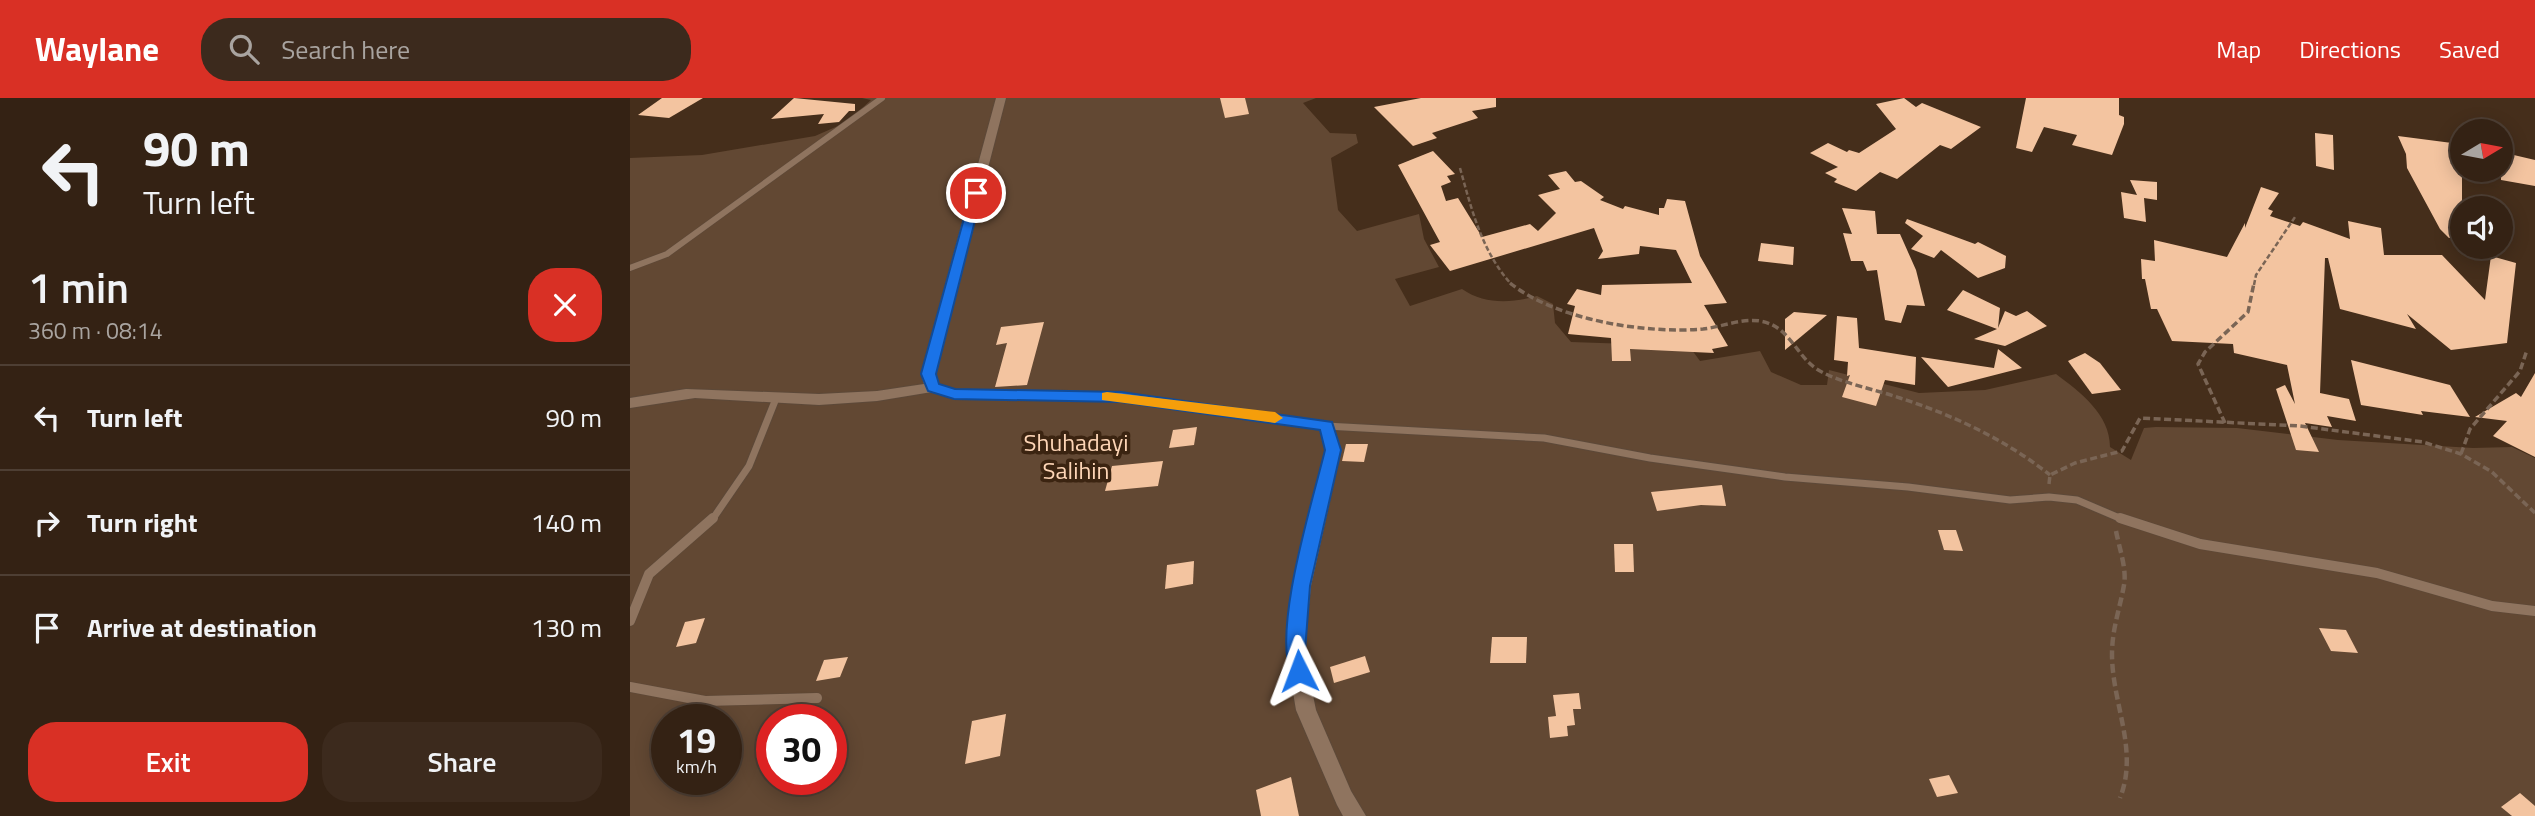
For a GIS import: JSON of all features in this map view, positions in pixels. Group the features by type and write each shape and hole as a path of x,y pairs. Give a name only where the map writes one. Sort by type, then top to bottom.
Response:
{"street":[{"path":"933,387 928,374 1001,98"},
{"path":"630,403 704,393 775,401 902,394 933,387 954,394 1121,397 1326,426 1333,450 1301,586 1295,651 1306,710 1344,798 1355,816"}],"lane":[{"path":"630,268 667,254 882,98"},
{"path":"630,621 649,573 711,521 749,466 775,401"},
{"path":"1326,426 1544,438 1650,458 1784,477 1908,486 2010,500 2049,497 2077,500 2200,544 2377,573 2492,606 2535,611"},
{"path":"630,687 705,701 817,698"}],"path":[{"path":"1460,168 1473,214 1497,269 1515,287 1535,298 1589,318 1635,325 1695,329 1761,321 1786,333 1812,367 1839,380 1909,401 2010,447 2050,475"},
{"path":"2225,423 2198,364 2205,352 2248,312 2256,275 2295,217"},
{"path":"2461,454 2463,440 2520,371 2527,350"},
{"path":"2050,475 2074,463 2115,458 2130,443 2140,418 2300,426 2423,442 2461,454 2492,472 2535,513"},
{"path":"2049,497 2050,475"},
{"path":"2113,515 2125,582 2115,617 2112,654 2116,702 2128,744 2127,780 2120,798"}],"green space":[{"name":"Shuhadayi Salihin","path":"862,98 1316,98 1303,103 1330,133 1356,134 1358,143 1331,158 1338,210 1357,231 1419,214 1424,239 1439,267 1395,279 1410,306 1462,289 1480,298 1499,301 1537,296 1553,304 1555,323 1571,342 1689,346 1700,361 1760,351 1771,372 1801,385 1827,385 1829,370 1919,393 1985,390 2056,374 2084,396 2099,414 2109,435 2110,447 2131,460 2144,428 2156,427 2237,428 2338,440 2473,448 2512,447 2535,458 2535,816 630,816 630,158 702,155 815,136 847,122 871,100"}],"building":[{"path":"662,98 703,98 669,118 638,115"},
{"path":"794,98 855,104 855,111 849,111 839,122 818,124 824,114 771,119"},
{"path":"1220,98 1245,98 1249,114 1225,118"},
{"path":"1421,98 1496,98 1496,107 1472,111 1478,118 1432,133 1437,138 1413,146 1374,107"},
{"path":"1904,98 1916,107 1922,103 1981,127 1951,149 1940,145 1897,179 1880,172 1856,191 1834,182 1837,179 1825,173 1838,167 1810,153 1828,143 1847,152 1849,150 1859,153 1896,129 1876,104"},
{"path":"2026,98 2119,98 2119,115 2124,117 2124,124 2112,155 2072,145 2077,135 2044,127 2032,152 2016,148"},
{"path":"2315,133 2333,135 2334,170 2316,166"},
{"path":"2398,136 2450,143 2450,182 2462,182 2462,196 2450,196 2450,238 2440,229 2407,168 2406,154"},
{"path":"1433,151 1455,174 1447,176 1451,182 1441,186 1446,201 1458,198 1482,237 1530,224 1538,231 1556,213 1538,195 1560,189 1548,175 1566,171 1575,182 1581,181 1604,197 1600,200 1623,209 1625,206 1659,215 1659,208 1664,208 1667,199 1685,201 1700,256 1727,303 1704,305 1728,346 1712,349 1714,353 1630,349 1631,361 1612,361 1611,338 1568,334 1575,306 1567,304 1577,289 1601,295 1602,285 1692,283 1676,250 1640,246 1639,254 1598,259 1603,251 1594,228 1450,271 1430,245 1440,242 1398,165"},
{"path":"2513,155 2535,160 2535,186 2512,182"},
{"path":"2130,180 2157,182 2157,200 2144,198 2146,222 2124,218 2121,192 2137,195"},
{"path":"2261,187 2279,193 2268,209 2273,211 2270,216 2300,226 2303,222 2350,239 2348,221 2381,228 2384,255 2442,255 2485,300 2491,259 2516,263 2507,343 2451,350 2407,314 2416,329 2340,309 2328,258 2325,258 2320,393 2349,399 2356,421 2327,416 2332,427 2305,423 2319,452 2296,450 2276,389 2285,385 2295,404 2287,365 2234,353 2233,344 2172,341 2157,309 2151,309 2145,279 2142,279 2141,259 2155,261 2154,240 2227,257 2245,223 2245,228"},
{"path":"1842,208 1875,211 1877,234 1900,234 1916,270 1925,306 1907,305 1901,323 1885,320 1877,270 1867,271 1863,261 1851,261 1843,233 1852,234"},
{"path":"1907,219 1975,244 1978,242 2006,256 2005,268 1978,278 1941,250 1934,258 1911,249 1923,236 1905,223"},
{"path":"1761,243 1794,247 1793,265 1758,261"},
{"path":"1963,290 2000,308 1998,328 2005,311 2016,316 2027,311 2047,326 2005,346 1974,339 1997,329 1947,310"},
{"path":"1794,312 1827,315 1785,350 1785,319"},
{"path":"1837,316 1857,318 1859,348 1916,357 1915,385 1885,380 1876,406 1842,397 1850,375 1847,376 1848,362 1834,360"},
{"path":"1044,322 1027,385 995,387 1007,343 996,345 1001,327"},
{"path":"1998,349 2022,368 1948,387 1921,357 1994,368"},
{"path":"2085,353 2100,363 2121,390 2092,394 2068,361"},
{"path":"2351,360 2450,385 2470,417 2421,411 2423,415 2361,405"},
{"path":"2535,373 2535,457 2493,436 2507,421 2475,417 2516,393 2521,397"},
{"path":"1197,427 1194,445 1169,448 1173,430"},
{"path":"1346,444 1368,444 1364,462 1342,461"},
{"path":"1163,461 1158,486 1105,491 1112,466"},
{"path":"1722,485 1726,506 1701,505 1657,511 1651,492"},
{"path":"1938,530 1956,530 1963,551 1944,550"},
{"path":"1614,544 1633,544 1634,572 1615,572"},
{"path":"1194,561 1193,584 1165,589 1167,565"},
{"path":"705,618 696,643 676,647 685,622"},
{"path":"2319,628 2346,630 2358,653 2331,651"},
{"path":"1492,637 1527,637 1526,663 1490,663"},
{"path":"1365,656 1370,672 1334,683 1330,667"},
{"path":"848,657 840,677 816,681 824,660"},
{"path":"1579,693 1581,709 1573,709 1575,725 1567,726 1568,736 1550,738 1548,717 1556,716 1553,695"},
{"path":"1006,714 1000,756 965,764 972,721"},
{"path":"1949,775 1958,793 1937,797 1929,779"},
{"path":"1291,777 1299,816 1261,816 1256,790"},
{"path":"2520,793 2535,806 2535,816 2512,816 2501,807"}],"slow traffic":[{"path":"1107,397 1275,418"}],"route":[{"path":"976,193 928,374 933,387 954,394 1121,397 1326,426 1333,450 1301,586 1295,651 1299,671"}]}
